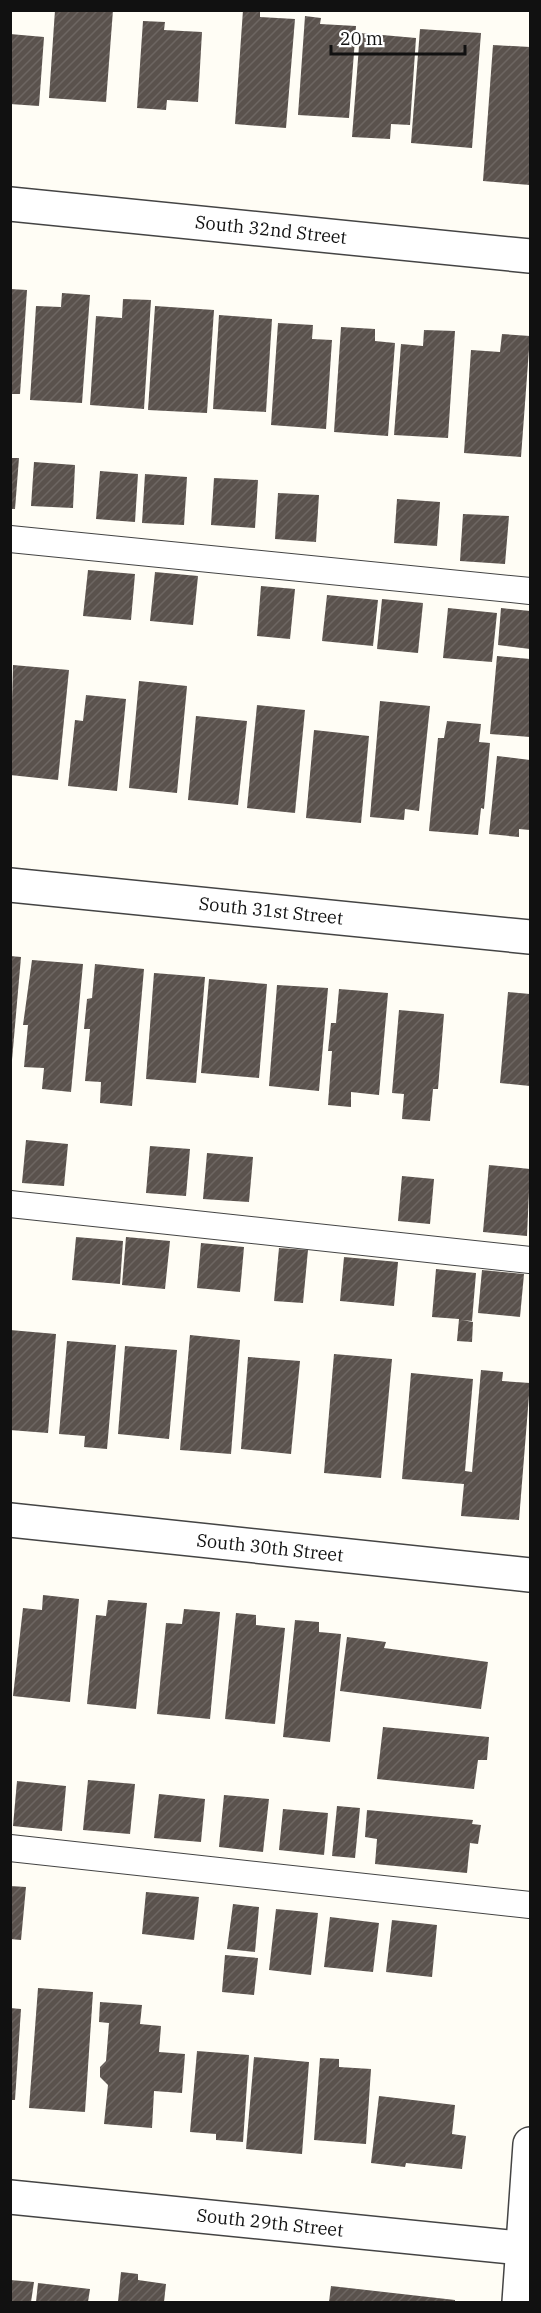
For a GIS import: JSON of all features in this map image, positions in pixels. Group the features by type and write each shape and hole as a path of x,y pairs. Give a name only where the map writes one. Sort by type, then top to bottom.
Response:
{"street":[{"name":"South 32nd Street","path":"10,204 531,256"},
{"name":"South 31st Street","path":"10,885 531,937"},
{"name":"South 30th Street","path":"10,1520 531,1575"},
{"path":"519,2302 527,2249 531,2144"},
{"name":"South 29th Street","path":"10,2197 527,2249"}],"lane":[{"path":"10,539 531,591"},
{"path":"10,1204 531,1260"},
{"path":"10,1848 531,1905"}],"building":[{"path":"55,10 113,10 106,102 49,98"},
{"path":"243,10 260,10 260,17 295,19 286,128 235,124"},
{"path":"305,16 321,18 320,24 356,26 349,118 298,115"},
{"path":"143,21 165,22 164,30 202,32 198,102 167,100 166,110 137,108"},
{"path":"420,29 481,33 472,148 411,143"},
{"path":"360,33 416,38 410,125 391,124 390,139 352,137"},
{"path":"10,34 44,37 39,106 10,104"},
{"path":"493,45 530,47 530,185 483,181"},
{"path":"10,289 27,290 20,394 10,394"},
{"path":"62,293 90,295 82,403 30,400 36,306 61,307"},
{"path":"123,299 151,300 144,409 90,405 96,316 122,318"},
{"path":"155,306 214,310 207,413 148,410"},
{"path":"219,315 272,319 266,412 213,409"},
{"path":"278,323 313,325 312,339 332,340 326,429 271,425"},
{"path":"341,327 375,329 375,341 395,343 388,436 334,432"},
{"path":"424,330 455,331 448,438 394,435 401,344 423,346"},
{"path":"502,334 530,336 521,457 464,453 471,350 500,352"},
{"path":"10,458 19,458 15,509 10,509"},
{"path":"34,462 75,465 73,508 31,506"},
{"path":"100,471 138,474 135,522 96,519"},
{"path":"145,474 187,477 184,525 142,523"},
{"path":"214,478 258,480 255,528 211,525"},
{"path":"278,493 319,495 316,542 275,539"},
{"path":"397,499 440,502 437,546 394,543"},
{"path":"463,514 509,516 505,564 460,561"},
{"path":"88,570 135,574 131,620 83,616"},
{"path":"155,572 198,576 193,625 150,621"},
{"path":"261,586 295,589 290,639 257,636"},
{"path":"327,595 378,600 373,646 322,641"},
{"path":"382,599 423,603 418,653 377,649"},
{"path":"448,608 497,613 492,662 443,658"},
{"path":"501,608 530,611 530,649 498,645"},
{"path":"497,656 530,659 530,737 490,734"},
{"path":"13,665 69,670 58,780 10,775"},
{"path":"139,681 187,686 177,793 129,788"},
{"path":"86,695 126,699 117,791 68,786 75,720 83,721"},
{"path":"380,701 430,706 419,811 405,809 404,820 370,817"},
{"path":"257,705 305,710 295,813 247,808"},
{"path":"196,716 247,721 238,805 188,800"},
{"path":"447,721 481,724 479,742 490,743 484,809 481,808 478,835 429,831 438,738 444,738"},
{"path":"314,730 369,736 361,823 306,818"},
{"path":"497,756 530,760 530,830 519,829 519,837 489,834"},
{"path":"10,956 21,957 12,1060 10,1060"},
{"path":"32,960 83,964 71,1092 42,1089 44,1068 24,1067 28,1025 23,1025"},
{"path":"95,964 144,969 132,1106 100,1103 101,1082 85,1081 90,1029 84,1029 87,999 92,998"},
{"path":"154,973 205,977 196,1083 146,1079"},
{"path":"209,979 267,984 259,1078 201,1073"},
{"path":"277,985 328,988 319,1091 269,1086"},
{"path":"339,989 388,993 379,1095 351,1092 351,1107 328,1105 332,1051 328,1051 331,1023 336,1023"},
{"path":"508,992 530,994 530,1086 500,1083"},
{"path":"399,1010 444,1014 438,1089 433,1089 430,1121 402,1119 404,1094 392,1093"},
{"path":"26,1140 68,1144 64,1186 22,1183"},
{"path":"150,1146 190,1149 186,1196 146,1193"},
{"path":"207,1153 253,1157 249,1202 203,1199"},
{"path":"489,1165 530,1169 527,1236 483,1232"},
{"path":"402,1176 434,1179 430,1224 398,1221"},
{"path":"76,1237 123,1241 120,1284 72,1280"},
{"path":"126,1237 170,1241 165,1289 122,1285"},
{"path":"201,1243 244,1247 240,1292 197,1288"},
{"path":"279,1248 308,1250 303,1303 274,1301"},
{"path":"344,1257 398,1262 394,1306 340,1301"},
{"path":"436,1269 476,1273 472,1321 462,1320 473,1322 472,1342 457,1341 459,1319 432,1317"},
{"path":"482,1270 524,1274 520,1317 478,1313"},
{"path":"10,1330 56,1334 48,1433 10,1430"},
{"path":"190,1335 240,1340 231,1454 180,1450"},
{"path":"67,1341 116,1345 107,1449 84,1447 85,1436 59,1434"},
{"path":"125,1346 177,1350 169,1439 118,1434"},
{"path":"334,1354 392,1359 381,1478 324,1473"},
{"path":"248,1357 300,1361 291,1454 241,1449"},
{"path":"481,1370 503,1372 502,1381 530,1383 519,1520 461,1516 464,1484 402,1479 411,1373 473,1379 465,1471 472,1472"},
{"path":"43,1595 79,1599 70,1702 13,1696 23,1608 42,1610"},
{"path":"108,1600 147,1603 136,1709 87,1704 96,1615 106,1616"},
{"path":"184,1609 220,1612 210,1719 157,1714 166,1623 182,1624"},
{"path":"236,1613 256,1615 256,1625 285,1628 275,1724 225,1719"},
{"path":"295,1620 319,1622 319,1632 341,1634 330,1742 283,1737"},
{"path":"347,1637 386,1642 384,1648 488,1662 481,1709 340,1691"},
{"path":"383,1727 489,1737 487,1760 478,1760 474,1789 377,1779"},
{"path":"88,1780 135,1784 130,1834 83,1830"},
{"path":"17,1781 66,1786 62,1831 13,1826"},
{"path":"159,1794 205,1799 201,1842 154,1838"},
{"path":"224,1795 269,1799 263,1852 219,1847"},
{"path":"337,1806 360,1808 355,1858 332,1856"},
{"path":"283,1809 328,1813 324,1855 279,1850"},
{"path":"367,1810 473,1820 472,1824 481,1825 478,1844 470,1843 467,1873 375,1864 377,1839 365,1837"},
{"path":"10,1886 26,1887 21,1940 10,1939"},
{"path":"146,1892 199,1897 194,1940 142,1934"},
{"path":"233,1904 259,1907 255,1952 227,1949"},
{"path":"276,1909 318,1913 311,1975 269,1970"},
{"path":"330,1917 379,1923 373,1972 324,1967"},
{"path":"392,1920 437,1925 432,1977 386,1972"},
{"path":"225,1955 258,1958 254,1995 222,1992"},
{"path":"38,1988 93,1992 85,2112 29,2108"},
{"path":"100,2002 142,2005 140,2024 161,2026 159,2052 185,2054 182,2093 154,2091 152,2128 104,2124 108,2085 100,2077 100,2067 106,2061 109,2023 99,2022"},
{"path":"10,2008 21,2009 15,2100 10,2100"},
{"path":"197,2051 249,2055 243,2142 216,2140 216,2134 190,2132"},
{"path":"254,2057 309,2062 302,2154 246,2149"},
{"path":"320,2058 339,2059 339,2067 371,2069 366,2144 314,2140"},
{"path":"379,2096 455,2105 452,2134 466,2136 462,2169 406,2163 405,2167 371,2163"},
{"path":"121,2272 138,2274 138,2280 166,2284 164,2302 118,2302"},
{"path":"10,2280 34,2282 31,2302 10,2302"},
{"path":"38,2283 90,2289 88,2302 36,2302"},
{"path":"331,2286 455,2300 455,2302 329,2302"}]}
